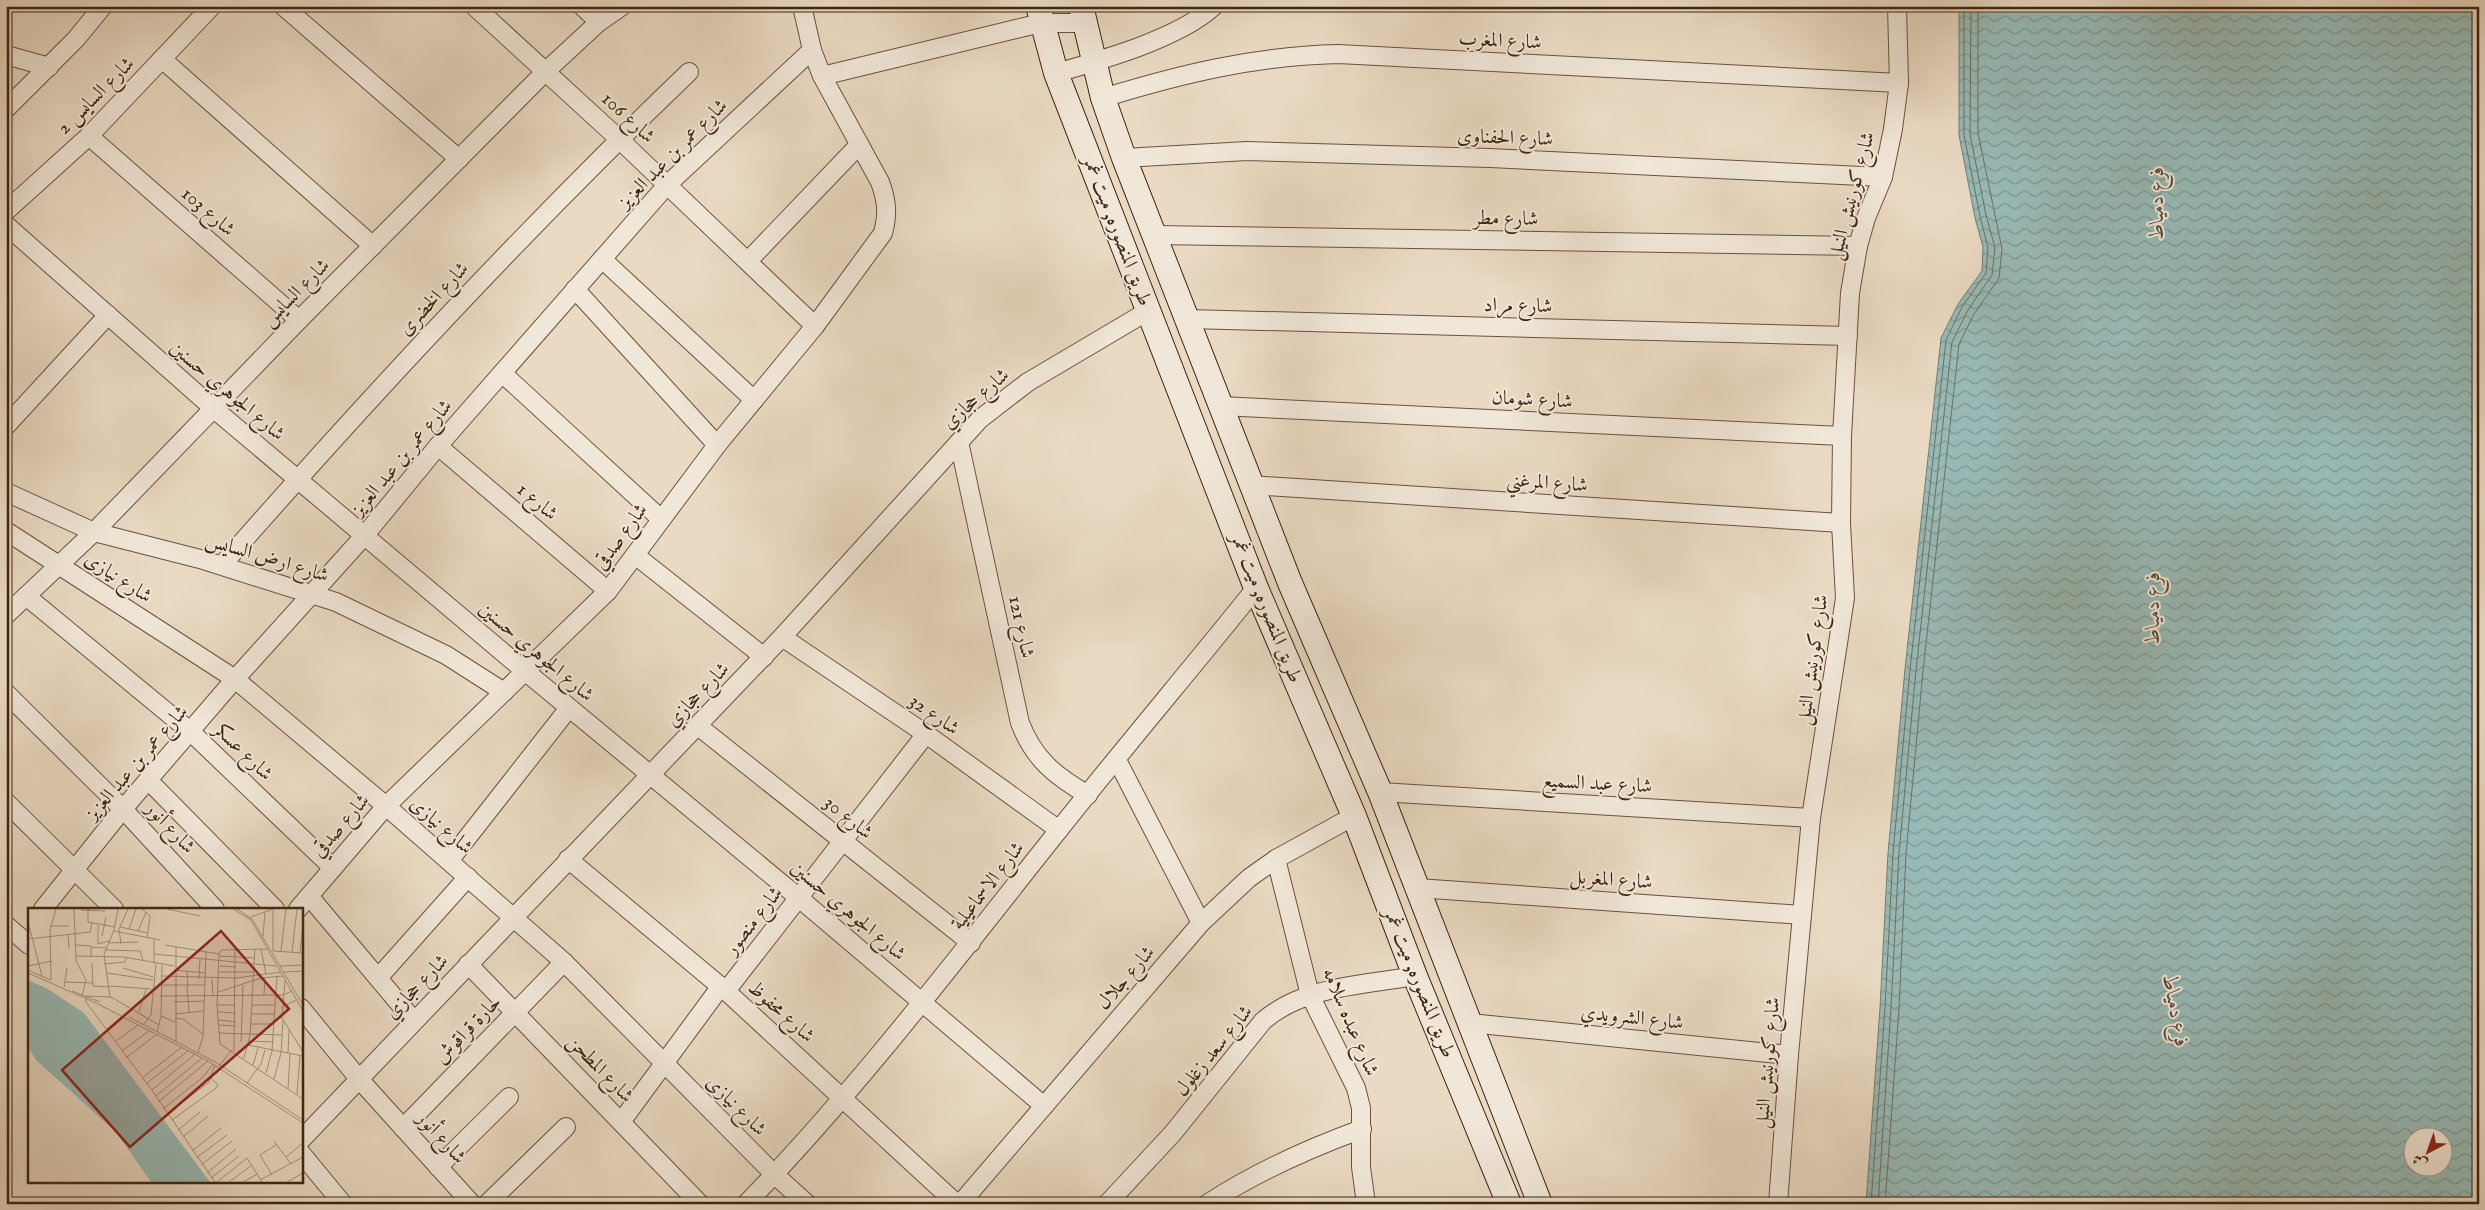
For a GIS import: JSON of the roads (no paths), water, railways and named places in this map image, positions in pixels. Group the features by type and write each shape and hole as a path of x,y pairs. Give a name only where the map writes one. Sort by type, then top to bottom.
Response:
{"main road":[{"name":"طريق المنصوره, ميت غمر","path":"1082,14 1103,98 1124,158 1188,319 1250,485 1380,792 1540,1204"},
{"name":"طريق المنصوره, ميت غمر","path":"1040,15 1056,73 1256,588 1354,816 1415,976 1509,1204"}],"street":[{"path":"6,109 49,67 103,6"},
{"name":"شارع السايس 2","path":"6,211 89,136 212,6"},
{"path":"283,6 459,159"},
{"name":"شارع 106","path":"474,6 619,139 815,326"},
{"path":"582,6 599,22"},
{"name":"شارع السايس","path":"6,616 58,564 94,532 299,320 546,71 599,22 622,6"},
{"name":"شارع صدقي","path":"303,902 386,806 608,591 717,445 815,326 883,233 887,216 886,199 880,182 822,76 812,50 802,6"},
{"path":"1056,73 1094,62 1186,28 1214,6"},
{"name":"شارع كورنيش النيل","path":"1778,1204 1789,1055 1811,818 1845,598 1840,523 1842,436 1850,293 1858,246 1866,218 1883,177 1900,83 1897,6"},
{"path":"822,76 1040,15 1082,14"},
{"name":"شارع عمر بن عبد العزيز","path":"44,908 124,809 235,679 365,535 438,446 667,185 812,50"},
{"path":"6,54 49,67"},
{"name":"شارع المغرب","path":"1103,98 1201,71 1292,55 1338,54 1900,83"},
{"path":"162,59 373,246"},
{"name":"شارع الخضرى","path":"222,565 298,478 504,255 619,139 689,72"},
{"name":"شارع 103","path":"89,136 299,320"},
{"path":"748,261 859,145"},
{"name":"شارع الحفناوى","path":"1124,158 1247,151 1490,158 1883,177"},
{"name":"شارع الجوهري حسنين","path":"6,226 213,408 525,672 650,773 923,1002 1044,1106"},
{"name":"شارع مطر","path":"1154,235 1858,246"},
{"path":"602,259 754,400"},
{"path":"575,289 717,445"},
{"name":"شارع حجازي","path":"302,1139 650,773 764,657 959,442 1003,399 1028,382 1148,311"},
{"path":"6,426 108,315"},
{"name":"شارع مراد","path":"1188,319 1848,336"},
{"path":"502,373 661,519"},
{"name":"شارع شومان","path":"1220,406 1842,436"},
{"name":"شارع 121","path":"959,442 1020,723 1027,741 1039,758 1061,779 1088,795"},
{"name":"شارع 1","path":"438,446 608,591"},
{"name":"شارع المرغني","path":"1250,485 1840,523"},
{"name":"شارع ارض السايس","path":"6,492 94,532 222,565 312,593 360,612 446,655 504,692"},
{"name":"شارع نيازى","path":"6,531 235,679 514,916 564,962 774,1174 808,1204"},
{"path":"635,555 764,657"},
{"name":"شارع الاسماعيلية","path":"746,1204 844,1097 923,1002 1058,830 1256,588"},
{"name":"شارع عسكر","path":"26,596 191,732 333,868"},
{"name":"شارع 32","path":"782,637 926,734 1058,830"},
{"name":"شارع أنور","path":"6,693 124,809 214,908"},
{"path":"449,861 570,708"},
{"name":"شارع 30","path":"698,726 971,943"},
{"name":"شارع منصور","path":"621,1122 664,1063 799,898 926,734"},
{"path":"1117,760 1201,923"},
{"path":"149,781 274,908"},
{"name":"شارع عبد السميع","path":"1380,792 1811,818"},
{"path":"6,802 113,908"},
{"name":"شارع جلال","path":"958,1204 1201,923 1249,878 1276,859 1354,816"},
{"name":"شارع محفوظ","path":"568,859 724,988 958,1204"},
{"name":"شارع عبده سلامه","path":"1276,859 1310,995 1356,1088 1361,1108 1361,1168 1366,1204"},
{"path":"378,978 468,877"},
{"name":"شارع المغربل","path":"1417,888 1802,914"},
{"path":"303,902 378,978 414,1021"},
{"path":"6,926 26,936"},
{"name":"حارة قراقوش","path":"403,1128 564,962"},
{"name":"شارع المطحن","path":"468,964 700,1204"},
{"name":"شارع سعد زغلول","path":"1107,1204 1174,1133 1263,1022 1285,1005 1310,995 1415,976"},
{"name":"شارع أنور","path":"302,1009 359,1079 472,1204"},
{"name":"شارع الشرويدي","path":"1470,1023 1789,1055"},
{"path":"438,1166 509,1098"},
{"path":"487,1204 566,1127"},
{"path":"1207,1204 1275,1164 1318,1145 1362,1129"},
{"path":"302,1154 343,1204"}],"water":[{"name":"فرع دمياط","path":"1959,6 2479,6 2479,1204 1866,1204 1880,1008 1888,853 1905,669 1941,338 1958,304 1982,271 1983,247 1975,218 1959,135"}]}
